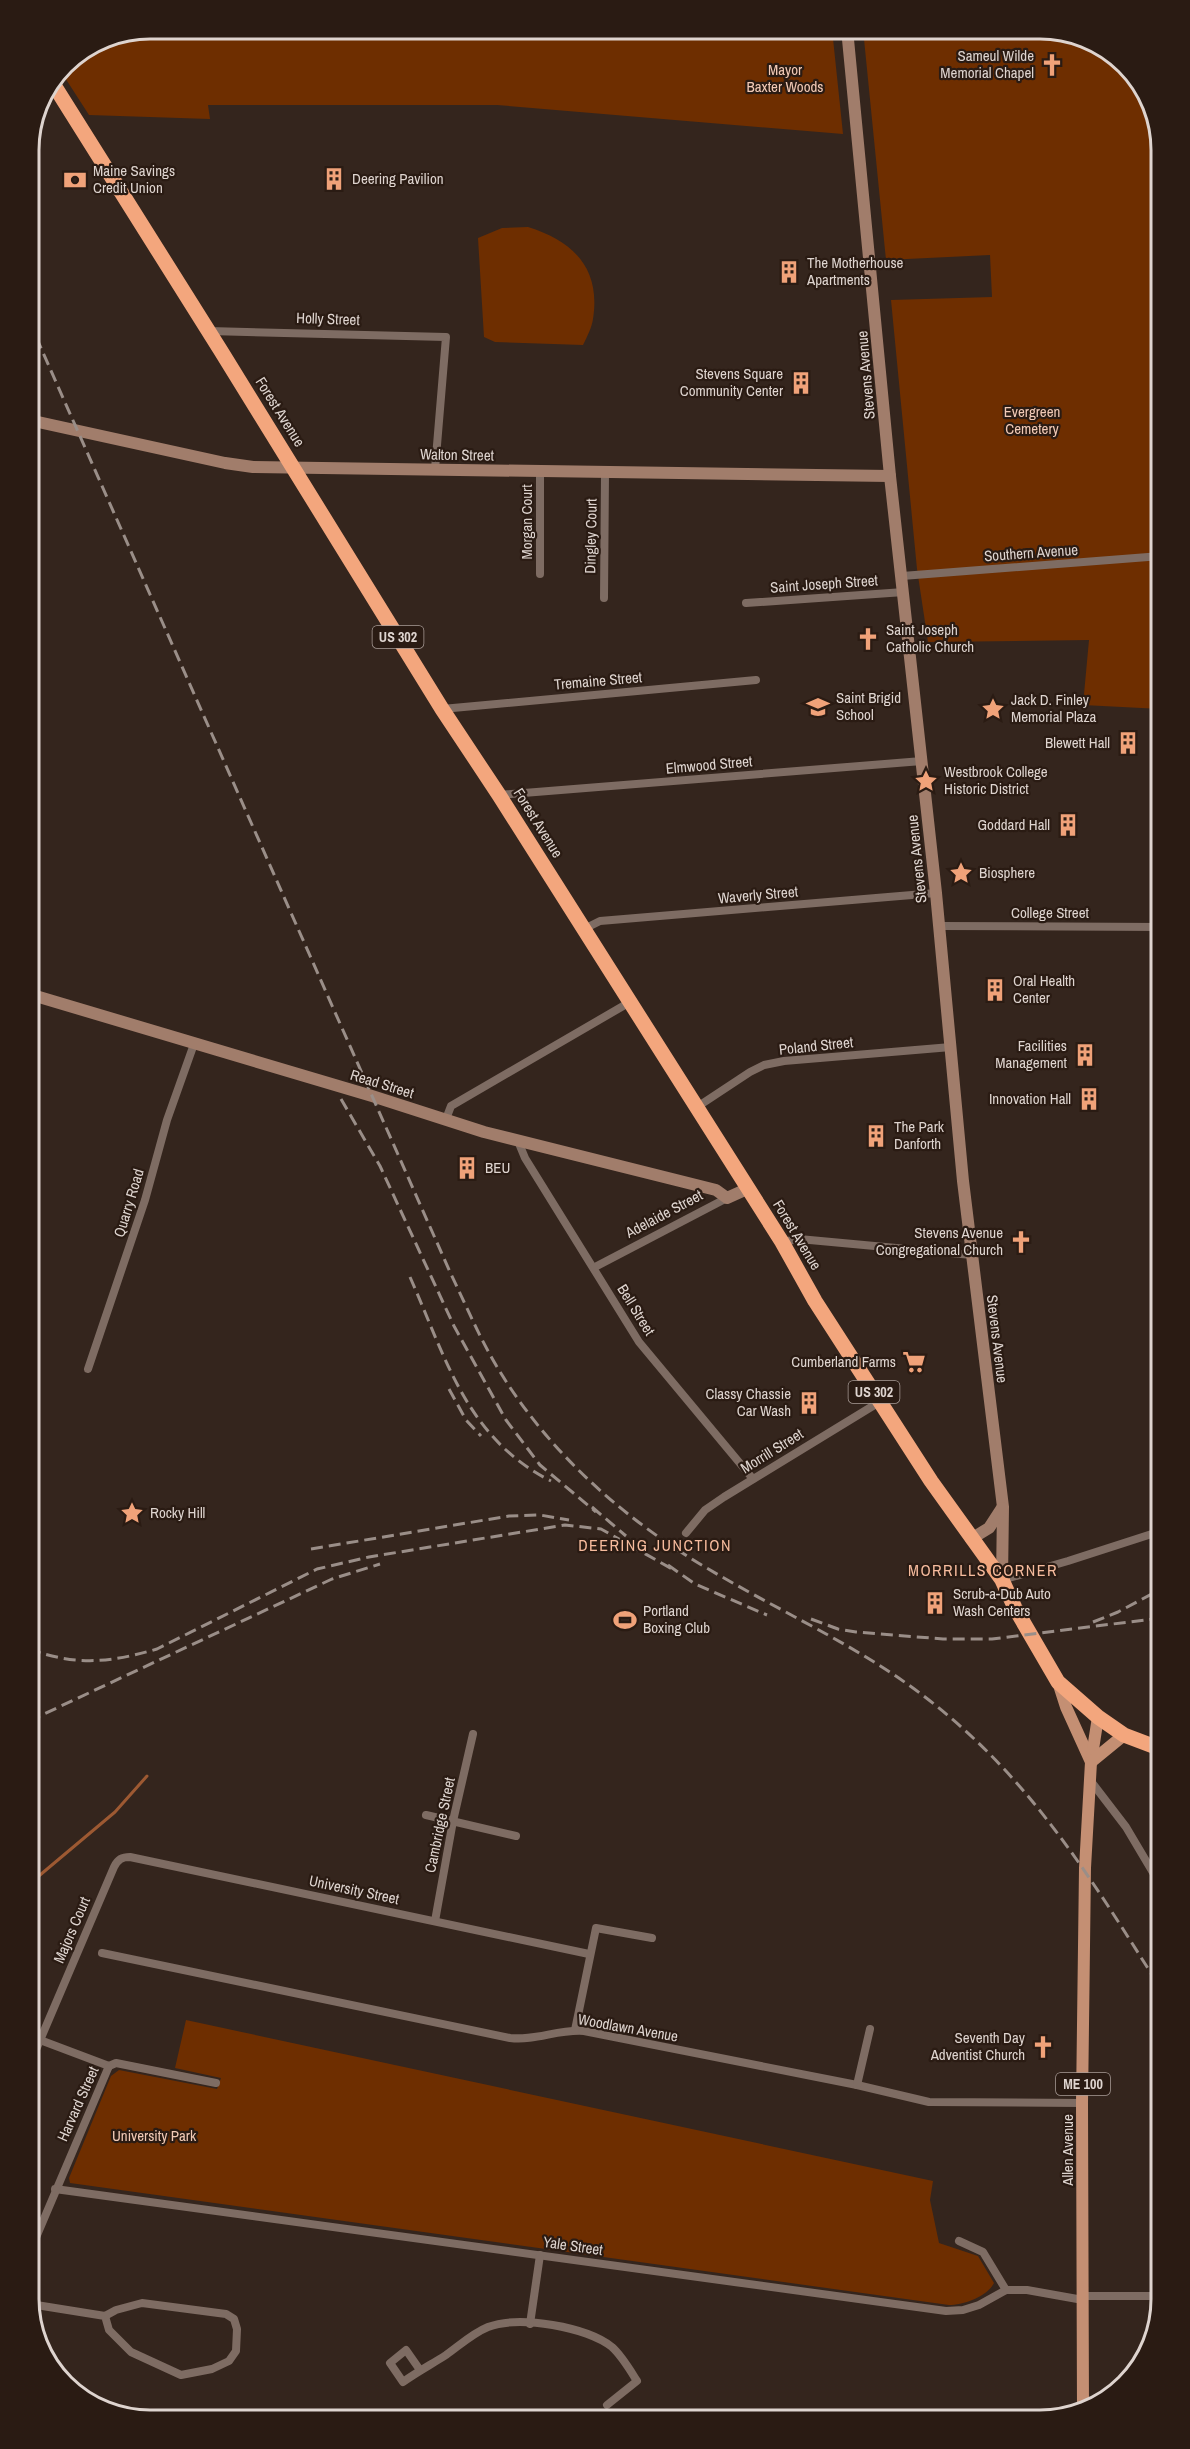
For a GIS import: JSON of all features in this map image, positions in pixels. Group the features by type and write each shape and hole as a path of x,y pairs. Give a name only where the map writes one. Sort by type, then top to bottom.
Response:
{"highway":[{"name":"Forest Avenue","path":"57,90 295,469 442,709 499,795 782,1242 815,1301 971,1539 1002,1580"},
{"name":"US 302","path":"1002,1580 1015,1608 1058,1682 1098,1717 1124,1735 1151,1745"}],"main road":[{"path":"1058,1682 1066,1707 1091,1762 1124,1735"},
{"name":"ME 100","path":"1090,1779 1098,1717"},
{"name":"Allen Avenue","path":"1083,2401 1082,2103 1085,1868 1090,1779"}],"street":[{"name":"Stevens Avenue","path":"848,39 890,476 922,761 972,1255 1003,1507 1002,1580"},
{"name":"Holly Street","path":"209,331 446,338 435,469"},
{"name":"Walton Street","path":"39,422 225,463 295,469 890,476"},
{"name":"Morgan Court","path":"540,471 540,574"},
{"name":"Dingley Court","path":"604,598 605,473"},
{"name":"Southern Avenue","path":"902,576 1151,557"},
{"name":"Saint Joseph Street","path":"746,603 904,592"},
{"name":"Tremaine Street","path":"442,709 756,680"},
{"name":"Elmwood Street","path":"499,795 922,761"},
{"name":"Waverly Street","path":"584,929 600,921 936,894"},
{"name":"College Street","path":"939,926 1151,927"},
{"name":"Read Street","path":"39,997 518,1141 716,1190 727,1198"},
{"path":"446,1119 451,1106 630,1002"},
{"name":"Quarry Road","path":"88,1369 138,1221 167,1120 194,1044"},
{"name":"Poland Street","path":"697,1107 750,1072 765,1065 795,1060 951,1047"},
{"name":"Bell Street","path":"518,1141 525,1158 639,1342 753,1479"},
{"name":"Adelaide Street","path":"595,1268 747,1189"},
{"path":"782,1242 799,1239 972,1255"},
{"name":"Morrill Street","path":"686,1533 705,1510 881,1401"},
{"path":"971,1539 989,1528 1003,1507"},
{"path":"1002,1580 1068,1562 1151,1534"},
{"name":"Cambridge Street","path":"435,1921 453,1821 473,1734"},
{"path":"1090,1779 1126,1827 1151,1869"},
{"path":"426,1815 516,1836"},
{"name":"University Street","path":"116,1863 123,1857 130,1857 589,1954"},
{"name":"Majors Court","path":"40,2040 116,1863"},
{"path":"575,2030 596,1928 652,1938"},
{"name":"Woodlawn Avenue","path":"102,1953 510,2038 533,2039 575,2030 945,2104 1011,2101 1082,2103"},
{"path":"857,2085 870,2029"},
{"path":"40,2040 109,2066"},
{"name":"Harvard Street","path":"39,2227 109,2066 116,2063 216,2083"},
{"name":"Yale Street","path":"55,2188 946,2311 963,2310 979,2305 1006,2290"},
{"path":"960,2241 983,2252 1006,2290 1027,2290 1083,2298 1151,2296"},
{"path":"530,2324 540,2255"},
{"path":"39,2306 105,2316 116,2310 142,2303 226,2314 234,2319 237,2329 236,2351 229,2361 219,2366 181,2374 131,2352 109,2330 105,2316"},
{"path":"420,2370 488,2327 504,2323 582,2331 599,2338 615,2349 637,2381 607,2405"}],"green space":[{"name":"Mayor Baxter Woods","path":"833,39 843,134 497,105 208,105 210,119 89,115 66,79 95,54 108,47 136,40"},
{"name":"Evergreen Cemetery","path":"864,39 1047,39 1061,41 1089,50 1102,58 1128,83 1143,108 1151,143 1151,708 1083,705 1089,640 928,642 917,569 891,300 992,297 990,255 886,260"},
{"path":"528,227 558,240 580,259 588,271 593,285 594,301 592,322 583,345 495,342 484,337 478,238 502,228"},
{"name":"University Park","path":"186,2020 933,2181 930,2200 939,2243 978,2256 994,2283 986,2292 974,2299 961,2304 949,2305 70,2183 69,2178 111,2076 119,2070 217,2089 221,2078 175,2068"}],"waterway":[{"path":"39,1876 115,1812 147,1776"}],"railway":[{"path":"39,344 450,1272 487,1349 515,1394 565,1457 624,1511 656,1535 724,1578 898,1677 959,1725 1026,1793 1055,1830 1109,1907 1151,1973"},
{"path":"341,1099 380,1166 454,1326 506,1420 540,1465 596,1512"},
{"path":"410,1277 448,1366 479,1419 498,1442 522,1463 551,1481"},
{"path":"449,1389 466,1420 481,1436"},
{"path":"592,1507 626,1536"},
{"path":"311,1549 509,1516 540,1515 569,1520"},
{"path":"39,1652 62,1658 93,1661 140,1654 157,1649 317,1569 369,1557 565,1525 601,1529 674,1570"},
{"path":"39,1716 332,1579 380,1564"},
{"path":"668,1565 695,1584 767,1615"},
{"path":"1093,1622 1151,1594"},
{"path":"811,1619 838,1629 856,1632 943,1639 992,1639 1151,1619"}],"place":[{"name":"Sameul Wilde Memorial Chapel","path":"1052,65"},
{"name":"Deering Pavilion","path":"334,179"},
{"name":"Maine Savings Credit Union","path":"75,180"},
{"name":"The Motherhouse Apartments","path":"789,272"},
{"name":"Stevens Square Community Center","path":"801,383"},
{"name":"Saint Joseph Catholic Church","path":"868,639"},
{"name":"Saint Brigid School","path":"818,707"},
{"name":"Jack D. Finley Memorial Plaza","path":"993,709"},
{"name":"Blewett Hall","path":"1128,743"},
{"name":"Westbrook College Historic District","path":"926,781"},
{"name":"Goddard Hall","path":"1068,825"},
{"name":"Biosphere","path":"961,873"},
{"name":"Oral Health Center","path":"995,990"},
{"name":"Facilities Management","path":"1085,1055"},
{"name":"Innovation Hall","path":"1089,1099"},
{"name":"The Park Danforth","path":"876,1136"},
{"name":"BEU","path":"467,1168"},
{"name":"Stevens Avenue Congregational Church","path":"1021,1242"},
{"name":"Cumberland Farms","path":"914,1362"},
{"name":"Classy Chassie Car Wash","path":"809,1403"},
{"name":"Rocky Hill","path":"132,1513"},
{"name":"Scrub-a-Dub Auto Wash Centers","path":"935,1603"},
{"name":"Portland Boxing Club","path":"625,1620"},
{"name":"Seventh Day Adventist Church","path":"1043,2047"}],"district":[{"name":"DEERING JUNCTION","path":"655,1545"},
{"name":"MORRILLS CORNER","path":"983,1570"}]}
